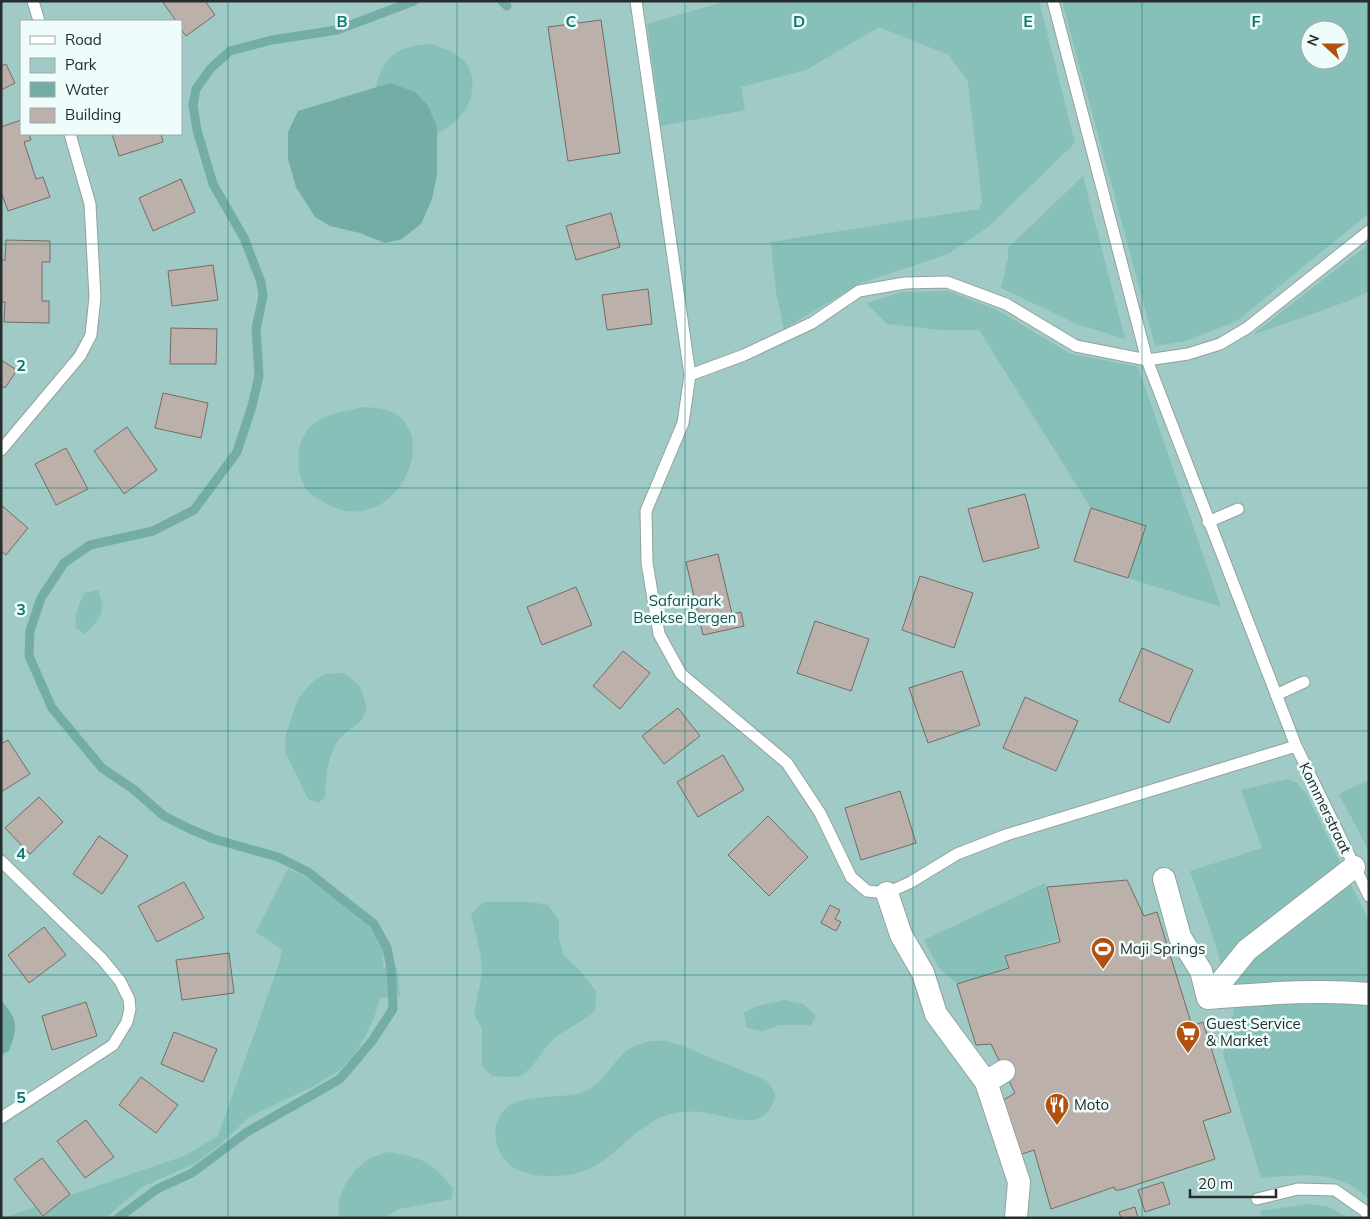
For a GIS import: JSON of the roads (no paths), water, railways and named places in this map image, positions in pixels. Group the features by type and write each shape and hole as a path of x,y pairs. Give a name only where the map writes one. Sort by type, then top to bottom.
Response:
{"street":[{"path":"1208,998 1247,950 1354,867"},
{"path":"1164,879 1180,937 1201,971 1208,998"},
{"path":"887,893 901,935 923,973 936,1014 995,1076 1019,1182 1016,1218"},
{"path":"1208,998 1291,992 1342,991 1369,994"}],"lane":[{"path":"33,1 39,20"},
{"path":"636,1 690,375 683,423 646,511 648,563 658,634 681,674 787,763 820,813 851,877 867,891 887,893 911,882 957,854 1006,835 1296,746"},
{"name":"Kommerstraat","path":"1053,1 1147,360 1296,746 1369,896"},
{"path":"1,450 80,356 91,336 95,297 90,204 70,135"},
{"path":"690,375 744,355 812,323 859,291 905,283 947,282 1006,304 1076,346 1147,360 1188,354 1220,344 1247,328 1369,232"},
{"path":"1208,522 1238,509"},
{"path":"1276,695 1304,682"},
{"path":"1,861 102,959 120,981 128,999 130,1010 127,1022 113,1045 1,1118"},
{"path":"1257,1199 1298,1189 1335,1190 1364,1211 1369,1218"}],"water":[{"path":"390,83 415,92 428,106 437,127 437,175 432,199 421,224 402,239 385,243 360,233 330,226 315,217 296,187 288,159 288,132 298,111"},
{"path":"1,1000 11,1013 15,1029 9,1051 1,1055"}],"waterway":[{"path":"118,1218 157,1189 192,1173 247,1132 340,1079 372,1041 393,1009 391,968 387,948 374,924 308,872 278,857 214,839 164,816 133,789 102,768 52,708 29,656 30,631 41,598 64,563 90,545 153,531 194,510 237,452 252,406 259,376 256,329 263,296 261,282 244,238 213,184 197,130 193,105 196,89 211,68 230,51 272,40 337,30 414,1"},
{"path":"502,1 507,6"}],"place":[{"name":"Maji Springs","path":"1103,970"},
{"name":"Guest Service & Market","path":"1188,1054"},
{"name":"Moto","path":"1057,1126"}],"park label":[{"name":"Safaripark Beekse Bergen","path":"685,610"}]}
